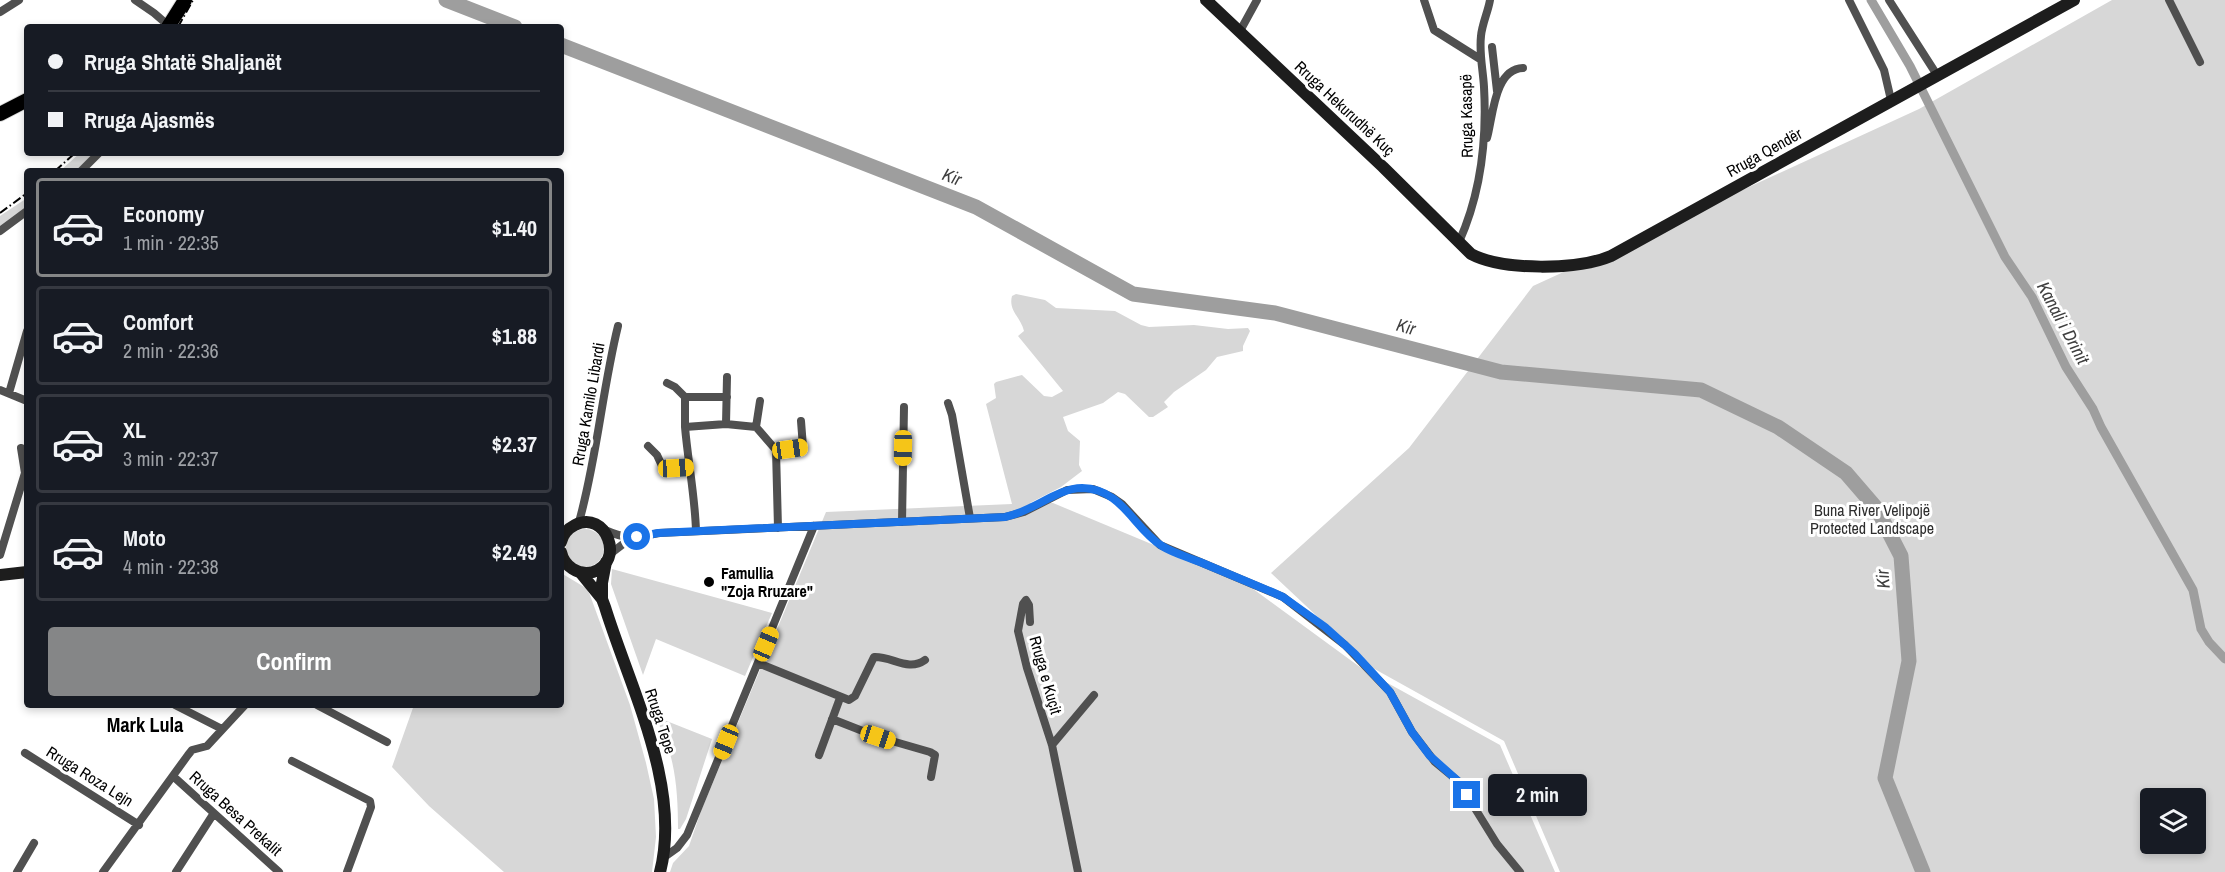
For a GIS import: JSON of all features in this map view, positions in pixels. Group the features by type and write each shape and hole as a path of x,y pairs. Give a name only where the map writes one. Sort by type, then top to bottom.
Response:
{"main road":[{"path":"171,24 185,0"},
{"path":"0,114 24,102"}],"street":[{"path":"0,12 19,0"},
{"path":"135,0 169,24"},
{"name":"Rruga Hekurudhë Kuç","path":"1206,0 1459,242"},
{"path":"1240,31 1257,0"},
{"name":"Rruga Kasapë","path":"1425,0 1434,30 1480,59"},
{"name":"Rruga Kasapë","path":"1459,242 1470,212 1485,147 1484,86 1480,59 1481,34 1490,0"},
{"path":"1849,0 1884,70 1891,100"},
{"path":"1889,0 1934,76"},
{"name":"Rruga Qendër","path":"1459,242 1477,257 1508,265 1547,267 1602,260 2074,0"},
{"path":"2169,0 2200,62"},
{"path":"1485,147 1497,92 1492,47"},
{"path":"1497,92 1509,73 1515,68 1522,68"},
{"path":"84,168 96,156"},
{"path":"0,231 24,213"},
{"name":"Rruga Kamilo Libardi","path":"579,522 590,480 609,362 618,326"},
{"path":"24,339 4,392 24,400"},
{"path":"726,424 727,377"},
{"path":"667,383 675,387 685,398 685,427 689,467 694,488 696,531"},
{"path":"685,398 727,397"},
{"path":"756,427 760,401"},
{"path":"948,403 970,518"},
{"path":"902,522 904,407"},
{"path":"776,450 803,447 801,421"},
{"path":"685,427 726,424 756,427 776,450 778,528"},
{"path":"648,446 657,455 663,468 689,467"},
{"path":"21,447 24,466"},
{"path":"0,555 24,476"},
{"path":"564,535 569,528 579,522 589,522 621,538 631,538 658,533 1016,515 1067,490 1093,489 1122,504 1160,545 1278,594 1325,627 1350,649 1390,692 1412,732 1435,762 1458,781 1497,844 1520,872"},
{"path":"663,858 677,848 687,835 814,526"},
{"path":"604,530 609,537 608,558"},
{"path":"580,572 590,573 599,569 631,538"},
{"name":"Rruga Tepe","path":"608,558 602,583 602,599 657,759 663,791 665,821 660,872"},
{"name":"Rruga Tepe","path":"564,559 570,567 580,572 602,599"},
{"path":"0,575 24,571"},
{"name":"Rruga e Kuçit","path":"1030,622 1029,605 1026,600 1023,604 1018,631 1027,668 1052,745 1078,872"},
{"path":"759,663 849,700 855,696 874,657 915,666 925,660"},
{"name":"Rruga e Kuçit","path":"1052,745 1094,695"},
{"path":"819,755 840,698"},
{"path":"182,708 222,729"},
{"name":"Rruga Roza Lejn","path":"103,872 192,750 203,748 230,723 242,708"},
{"path":"323,708 387,742"},
{"path":"832,719 878,737 930,752 935,755 931,777"},
{"name":"Rruga Roza Lejn","path":"25,753 139,825"},
{"path":"292,761 370,801 371,807 347,872"},
{"name":"Rruga Besa Prekalit","path":"174,777 279,872"},
{"path":"176,872 214,813"},
{"path":"17,872 34,843"}],"green space":[{"name":"Buna River Velipojë Protected Landscape","path":"2112,0 2225,0 2225,872 1560,872 1504,741 1371,667 1271,573 1409,448 1533,286 1919,109"},
{"path":"77,156 91,156 79,168 63,168"},
{"path":"24,200 24,210 0,228 0,216"},
{"path":"1016,294 1045,300 1056,308 1115,311 1149,327 1194,325 1228,329 1248,328 1250,331 1243,351 1217,357 1206,370 1174,392 1164,402 1168,407 1153,417 1149,417 1125,394 1118,392 1103,403 1063,417 1068,431 1080,441 1079,465 1082,471 1061,487 1030,503 1053,503 1245,583 1364,670 1500,745 1555,872 670,872 673,863 689,846 701,811 826,512 1012,504 986,404 996,398 994,384 1022,375 1044,396 1052,397 1063,391 1018,336 1024,331 1012,306 1012,296"},
{"path":"585,529 599,534 604,548 599,562 585,567 571,562 566,548 571,534"},
{"path":"612,569 772,613 745,676 656,639 643,675 611,584"},
{"path":"564,575 586,588 590,595 630,705 654,799 656,837 652,872 504,872 429,806 392,767 413,708 564,708"},
{"path":"654,716 712,739 686,819 680,829 678,829 676,785 671,756"}],"waterway":[{"name":"Kir","path":"446,0 507,24"},
{"name":"Kanali i Drinit","path":"1871,0 1910,66 2005,257 2032,297 2066,367 2093,409 2193,590 2201,629 2209,642 2225,659"},
{"name":"Kir","path":"564,46 976,207 1133,294 1275,313 1501,372 1701,390 1778,427 1846,473 1877,509 1901,556 1909,661 1885,778 1923,872"}],"railway":[{"path":"180,24 193,0"},
{"path":"58,168 72,156"},
{"path":"0,213 24,195"}],"place":[{"name":"Famullia \"Zoja Rruzare\"","path":"709,582"}],"district":[{"name":"Mark Lula","path":"145,725"}],"route":[{"path":"637,537 658,533 1005,517 1024,512 1067,490 1093,489 1122,504 1160,545 1283,597 1325,627 1355,654 1390,692 1412,732 1435,762 1458,781 1467,795"}]}
